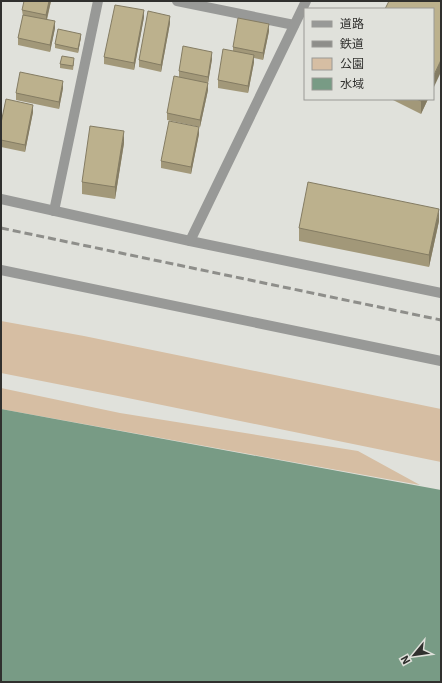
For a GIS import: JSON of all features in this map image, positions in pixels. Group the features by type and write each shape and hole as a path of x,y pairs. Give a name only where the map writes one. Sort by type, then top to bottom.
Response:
{"street":[{"path":"54,211 98,1"},
{"path":"177,1 294,25"},
{"path":"190,241 306,1"},
{"path":"1,199 190,241 441,293"},
{"path":"1,270 441,361"}],"green space":[{"path":"1,321 84,336 441,409 441,462 1,373"},
{"path":"1,388 120,413 358,451 420,485 1,409"}],"water":[{"path":"1,409 441,490 441,682 1,682"}],"building":[{"path":"24,1 49,1 46,15 22,10"},
{"path":"389,1 441,1 441,60 434,75 434,8 386,8"},
{"path":"115,5 144,10 134,63 104,57"},
{"path":"148,11 170,16 161,65 139,60"},
{"path":"23,15 55,21 50,45 18,38"},
{"path":"238,18 269,24 263,53 233,47"},
{"path":"58,29 81,34 78,49 55,44"},
{"path":"183,46 212,52 208,77 179,71"},
{"path":"223,49 254,55 248,86 218,80"},
{"path":"62,56 74,58 73,66 60,64"},
{"path":"20,72 63,81 59,102 16,93"},
{"path":"174,76 208,83 200,120 167,113"},
{"path":"6,99 33,105 25,145 1,140 1,123"},
{"path":"169,121 199,127 191,167 161,161"},
{"path":"90,126 124,131 115,187 82,182"},
{"path":"308,182 439,209 429,255 299,228"}],"railway":[{"path":"1,228 441,320"}]}
